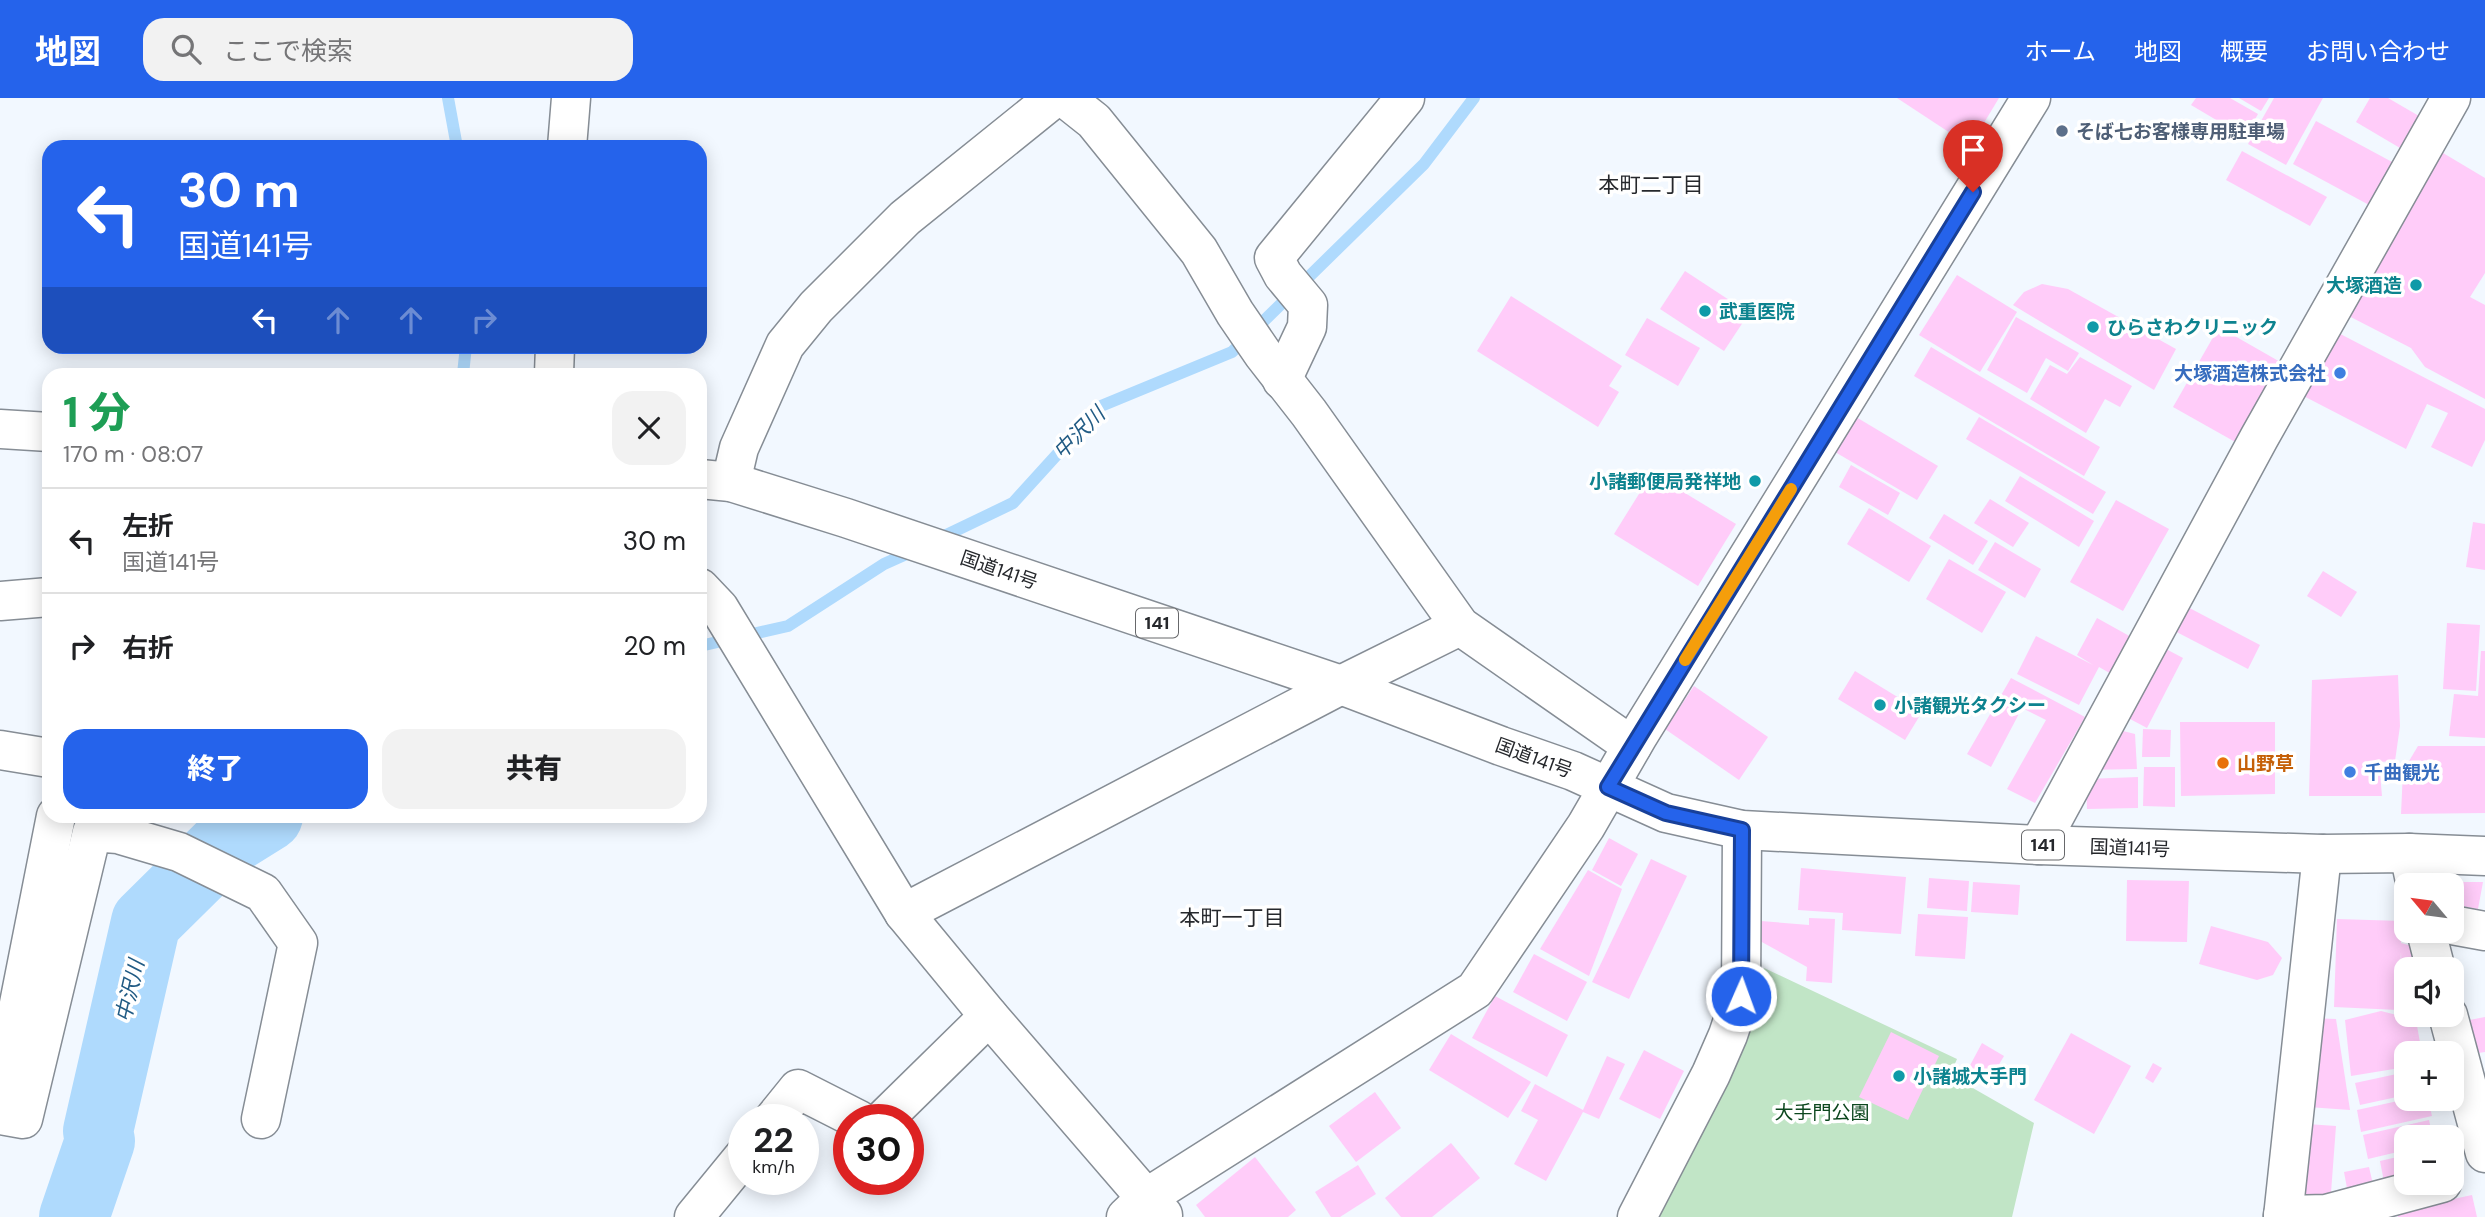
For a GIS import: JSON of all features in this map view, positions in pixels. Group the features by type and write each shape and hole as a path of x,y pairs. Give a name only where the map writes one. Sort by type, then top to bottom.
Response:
{"main road":[{"path":"568,140 571,98"},
{"path":"716,481 739,447 785,345 816,307 905,218 1054,98"},
{"path":"1065,98 1094,121 1199,251 1235,313 1460,626 1632,746"},
{"path":"1273,367 1307,327 1308,305 1283,275 1274,258 1405,98"},
{"path":"707,595 719,608 904,913 1146,1211 1475,990 1586,826 1632,746 2031,98"},
{"path":"2039,845 2259,438 2451,98"},
{"path":"0,429 42,432"},
{"name":"国道141号","path":"716,481 846,518 1341,685 1573,771 1666,813 1742,830 2039,845 2322,855 2412,869 2485,856"},
{"path":"0,601 42,598"},
{"path":"904,913 1341,685 1460,626"},
{"path":"0,750 42,757"},
{"path":"0,1100 55,823"},
{"path":"1637,1217 1711,1074 1741,996 1742,830"},
{"path":"0,1115 23,1119 92,832 118,834 179,852 263,893 298,943 261,1119"},
{"path":"2322,855 2283,1216 2326,1214 2397,1195"},
{"path":"2464,927 2485,931"},
{"path":"899,1104 989,1016"},
{"path":"2451,1027 2485,1153"},
{"path":"786,1104 798,1089 833,1107"},
{"path":"2464,1177 2485,1171"},
{"path":"694,1217 728,1176"}],"green space":[{"name":"大手門公園","path":"1764,968 1957,1059 1950,1075 2034,1123 2012,1217 1656,1217 1760,986"}],"building":[{"path":"1897,98 1999,98 1970,146"},
{"path":"2196,98 2230,98 2258,114 2245,137 2191,105"},
{"path":"2239,98 2269,98 2261,111"},
{"path":"2274,98 2323,98 2286,165 2248,144"},
{"path":"2370,98 2388,98 2419,116 2400,148 2356,122"},
{"path":"2316,121 2394,163 2371,206 2293,164"},
{"name":"大塚酒造","path":"2433,147 2485,178 2485,273 2470,297 2485,305 2485,399 2425,367 2411,348 2339,311"},
{"path":"2242,151 2327,197 2310,226 2226,180"},
{"name":"武重医院","path":"1685,271 1749,313 1724,351 1660,309"},
{"path":"1957,275 2017,312 1980,372 1919,335"},
{"name":"ひらさわクリニック","path":"2042,284 2068,289 2176,349 2154,390 2013,305 2024,292"},
{"path":"1511,296 1622,366 1609,386 1619,392 1598,427 1477,351"},
{"path":"2016,317 2079,353 2068,371 2046,358 2027,393 1987,370"},
{"path":"1647,318 1700,348 1678,386 1625,355"},
{"path":"2323,325 2485,409 2485,440 2472,467 2431,447 2448,413 2427,404 2406,449 2290,389"},
{"path":"2219,327 2282,363 2237,443 2173,407"},
{"path":"1931,347 2100,447 2084,476 1914,376"},
{"path":"2080,357 2132,386 2120,407 2105,399 2086,433 2030,399 2050,365 2067,374"},
{"path":"1856,417 1938,466 1917,500 1835,452"},
{"path":"1979,417 2106,492 2093,514 1966,439"},
{"path":"1851,465 1900,493 1888,515 1839,487"},
{"path":"1652,473 1736,524 1698,586 1614,534"},
{"path":"2020,476 2094,521 2079,547 2005,501"},
{"path":"1990,499 2029,523 2013,547 1974,523"},
{"path":"2116,500 2169,529 2123,611 2070,582"},
{"path":"1869,508 1931,546 1909,582 1847,544"},
{"path":"1944,514 1988,541 1973,565 1929,538"},
{"path":"2473,522 2485,524 2485,570 2466,567"},
{"path":"1995,542 2041,569 2025,598 1978,570"},
{"path":"1949,559 2006,592 1982,633 1926,599"},
{"path":"2323,571 2357,592 2341,617 2307,596"},
{"path":"2178,602 2260,645 2248,669 2165,626"},
{"path":"2097,618 2133,638 2113,675 2099,667 2079,705 2017,674 2036,636 2093,665 2077,655"},
{"path":"2447,623 2480,625 2476,691 2443,689"},
{"path":"2151,641 2183,658 2147,728 2115,711"},
{"path":"2481,651 2485,651 2485,738 2449,736 2454,694 2478,696"},
{"name":"小諸観光タクシー","path":"1855,671 1922,712 1905,740 1838,699"},
{"path":"2398,675 2400,726 2395,761 2379,762 2382,796 2309,796 2312,680"},
{"path":"2011,678 2085,717 2035,803 2007,789 2046,720 2022,708 1991,767 1967,754"},
{"path":"1694,686 1768,737 1739,780 1665,729"},
{"path":"2180,722 2275,722 2275,794 2181,796"},
{"path":"2111,728 2135,734 2137,769 2085,770"},
{"path":"2143,729 2171,730 2170,757 2142,757"},
{"path":"2418,746 2485,746 2485,813 2401,814 2403,771"},
{"path":"2144,767 2175,767 2175,807 2143,806"},
{"path":"2138,777 2138,808 2087,809 2086,779"},
{"path":"1609,838 1638,854 1621,886 1592,870"},
{"path":"1651,859 1687,876 1629,999 1592,982"},
{"path":"1801,868 1906,877 1901,934 1842,930 1843,913 1798,910"},
{"path":"1588,870 1622,889 1589,976 1540,949"},
{"path":"1929,878 1969,881 1967,911 1927,908"},
{"path":"2127,880 2189,881 2187,942 2126,941"},
{"path":"1973,882 2020,885 2018,915 1971,912"},
{"path":"2464,882 2483,882 2478,909 2464,906"},
{"path":"1918,914 1968,917 1965,959 1915,956"},
{"path":"1809,918 1835,919 1832,983 1806,981 1807,967 1760,941 1761,921 1809,925"},
{"path":"2337,919 2394,921 2394,943 2415,947 2417,957 2401,957 2401,952 2401,957 2394,957 2394,1010 2334,1007"},
{"path":"2211,926 2268,942 2282,958 2273,975 2257,980 2199,964"},
{"path":"1534,954 1587,982 1567,1021 1513,992"},
{"path":"1495,996 1568,1035 1547,1077 1472,1038"},
{"path":"2381,1011 2394,1014 2394,1027 2417,1027 2420,1041 2394,1041 2394,1069 2351,1076 2345,1020"},
{"path":"2485,1017 2485,1052 2465,1055 2460,1027 2464,1027 2464,1021"},
{"path":"2311,1018 2336,1019 2350,1110 2308,1107"},
{"name":"小諸城大手門","path":"1891,1032 1939,1056 1908,1120 1859,1097"},
{"path":"2071,1033 2131,1066 2094,1134 2034,1100"},
{"path":"1451,1034 1531,1082 1508,1118 1429,1070"},
{"path":"1982,1043 2004,1056 1988,1083 1967,1071"},
{"path":"1644,1050 1684,1071 1660,1119 1619,1099"},
{"path":"1607,1056 1625,1064 1599,1119 1583,1112 1546,1181 1514,1164 1538,1120 1521,1111 1535,1084 1583,1110"},
{"path":"2153,1063 2162,1068 2153,1083 2145,1078"},
{"path":"2394,1075 2394,1098 2360,1105 2355,1083"},
{"path":"1375,1092 1401,1128 1356,1162 1329,1126"},
{"path":"2394,1102 2394,1111 2431,1111 2432,1116 2361,1132 2357,1110"},
{"path":"2429,1120 2430,1125 2407,1125"},
{"path":"2307,1124 2336,1126 2330,1206 2300,1204"},
{"path":"2394,1128 2394,1153 2368,1159 2363,1135"},
{"path":"1451,1143 1480,1178 1432,1217 1401,1217 1385,1198"},
{"path":"1255,1157 1296,1210 1288,1217 1205,1217 1196,1205"},
{"path":"2394,1158 2394,1180 2384,1182 2380,1161"},
{"path":"1358,1165 1376,1194 1340,1217 1331,1217 1315,1192"},
{"path":"2369,1167 2375,1193 2349,1199 2344,1172"},
{"path":"2472,1195 2477,1217 2398,1217 2397,1211"}],"waterway":[{"path":"448,98 456,140"},
{"name":"中沢川","path":"936,540 1013,503 1101,406 1232,352 1424,164 1474,98"},
{"path":"464,368 465,354"},
{"name":"中沢川","path":"707,644 788,626 884,564 913,551"},
{"name":"中沢川","path":"74,1217 100,1141 98,1131 146,922 228,841 257,823"}],"slow traffic":[{"path":"1685,660 1791,489"}],"place":[{"name":"そば七お客様専用駐車場","path":"2062,131"},
{"name":"大塚酒造","path":"2416,285"},
{"name":"武重医院","path":"1705,311"},
{"name":"ひらさわクリニック","path":"2093,327"},
{"name":"大塚酒造株式会社","path":"2340,373"},
{"name":"小諸郵便局発祥地","path":"1755,481"},
{"name":"小諸観光タクシー","path":"1880,705"},
{"name":"山野草","path":"2223,763"},
{"name":"千曲観光","path":"2350,772"},
{"name":"小諸城大手門","path":"1899,1076"}],"district":[{"name":"本町二丁目","path":"1651,185"},
{"name":"本町一丁目","path":"1232,918"}],"route":[{"path":"1741,996 1742,830 1666,813 1608,787 1973,192"}]}
